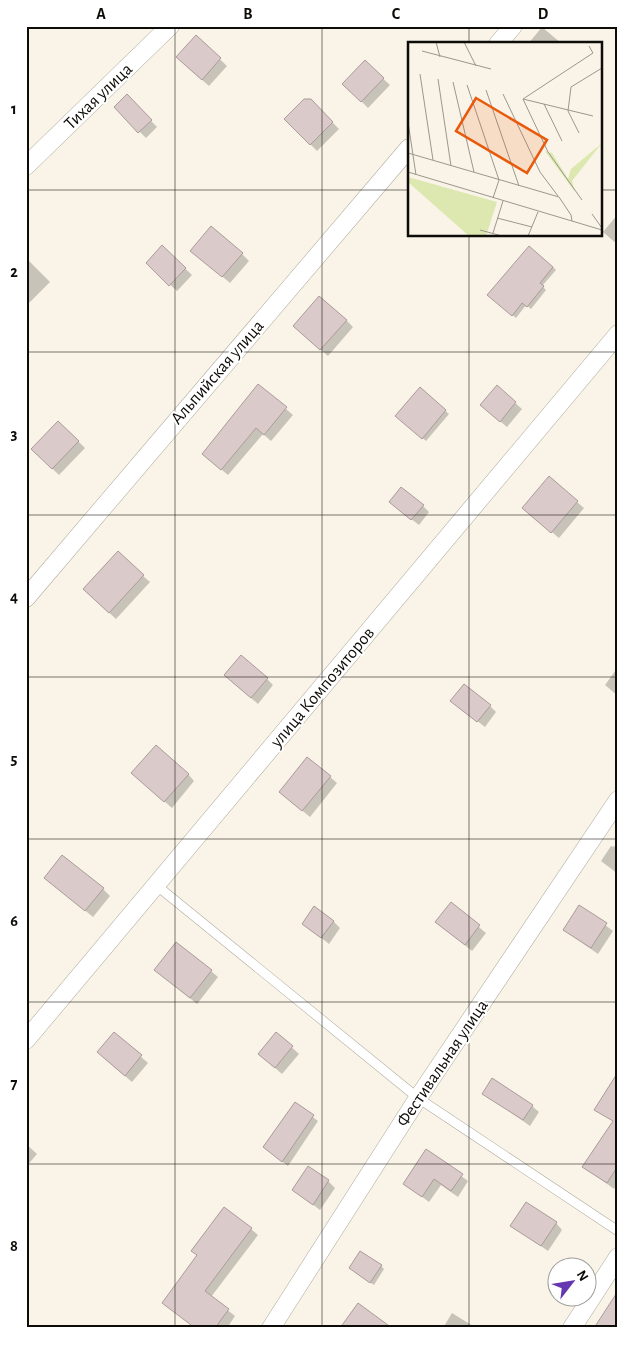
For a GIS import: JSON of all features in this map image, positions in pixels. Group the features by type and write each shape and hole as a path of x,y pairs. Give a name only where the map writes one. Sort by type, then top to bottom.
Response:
{"street":[{"name":"Тихая улица","path":"26,166 170,26"},
{"path":"500,42 513,26"},
{"name":"Альпийская улица","path":"26,598 408,149"},
{"name":"улица Композиторов","path":"26,1040 618,334"},
{"name":"Фестивальная улица","path":"271,1328 418,1098 618,800"},
{"path":"572,1328 618,1257"}],"lane":[{"path":"156,885 418,1098 618,1231"}],"building":[{"path":"196,35 221,58 202,80 176,57"},
{"path":"365,60 384,78 361,102 342,84"},
{"path":"127,94 152,120 138,133 114,107"},
{"path":"304,99 311,99 333,122 310,145 284,119"},
{"path":"211,226 243,253 222,277 190,251"},
{"path":"162,245 186,268 169,286 146,263"},
{"path":"529,246 553,267 540,283 544,286 527,307 522,303 512,316 487,295"},
{"path":"319,296 347,320 320,350 293,326"},
{"path":"258,384 287,407 264,435 256,428 221,470 202,454"},
{"path":"497,385 516,402 500,422 480,405"},
{"path":"420,387 446,410 422,439 395,416"},
{"path":"58,421 79,441 52,469 31,449"},
{"path":"549,476 578,501 551,533 522,508"},
{"path":"401,487 424,505 411,520 389,502"},
{"path":"118,551 144,575 109,613 83,589"},
{"path":"241,655 268,678 251,698 224,675"},
{"path":"464,684 491,705 477,722 450,701"},
{"path":"156,745 189,774 164,802 131,773"},
{"path":"307,757 331,776 302,811 279,792"},
{"path":"62,855 104,888 85,911 44,878"},
{"path":"451,902 480,925 465,945 435,922"},
{"path":"579,905 607,923 591,948 563,930"},
{"path":"314,906 334,921 321,938 302,924"},
{"path":"176,942 212,970 190,998 154,970"},
{"path":"114,1032 142,1055 125,1076 97,1052"},
{"path":"276,1032 293,1046 275,1068 258,1054"},
{"path":"618,1072 618,1166 607,1183 582,1167 613,1121 594,1110"},
{"path":"492,1078 533,1105 523,1120 482,1094"},
{"path":"295,1102 314,1115 282,1162 263,1147"},
{"path":"426,1149 463,1174 451,1191 434,1179 422,1197 403,1184"},
{"path":"308,1166 329,1180 313,1205 292,1190"},
{"path":"526,1202 557,1222 541,1246 510,1226"},
{"path":"224,1207 252,1228 205,1291 229,1309 215,1328 195,1328 162,1303 197,1255 191,1251"},
{"path":"360,1251 382,1265 370,1283 349,1268"},
{"path":"618,1291 618,1328 594,1328"},
{"path":"358,1303 392,1328 340,1328"}]}
